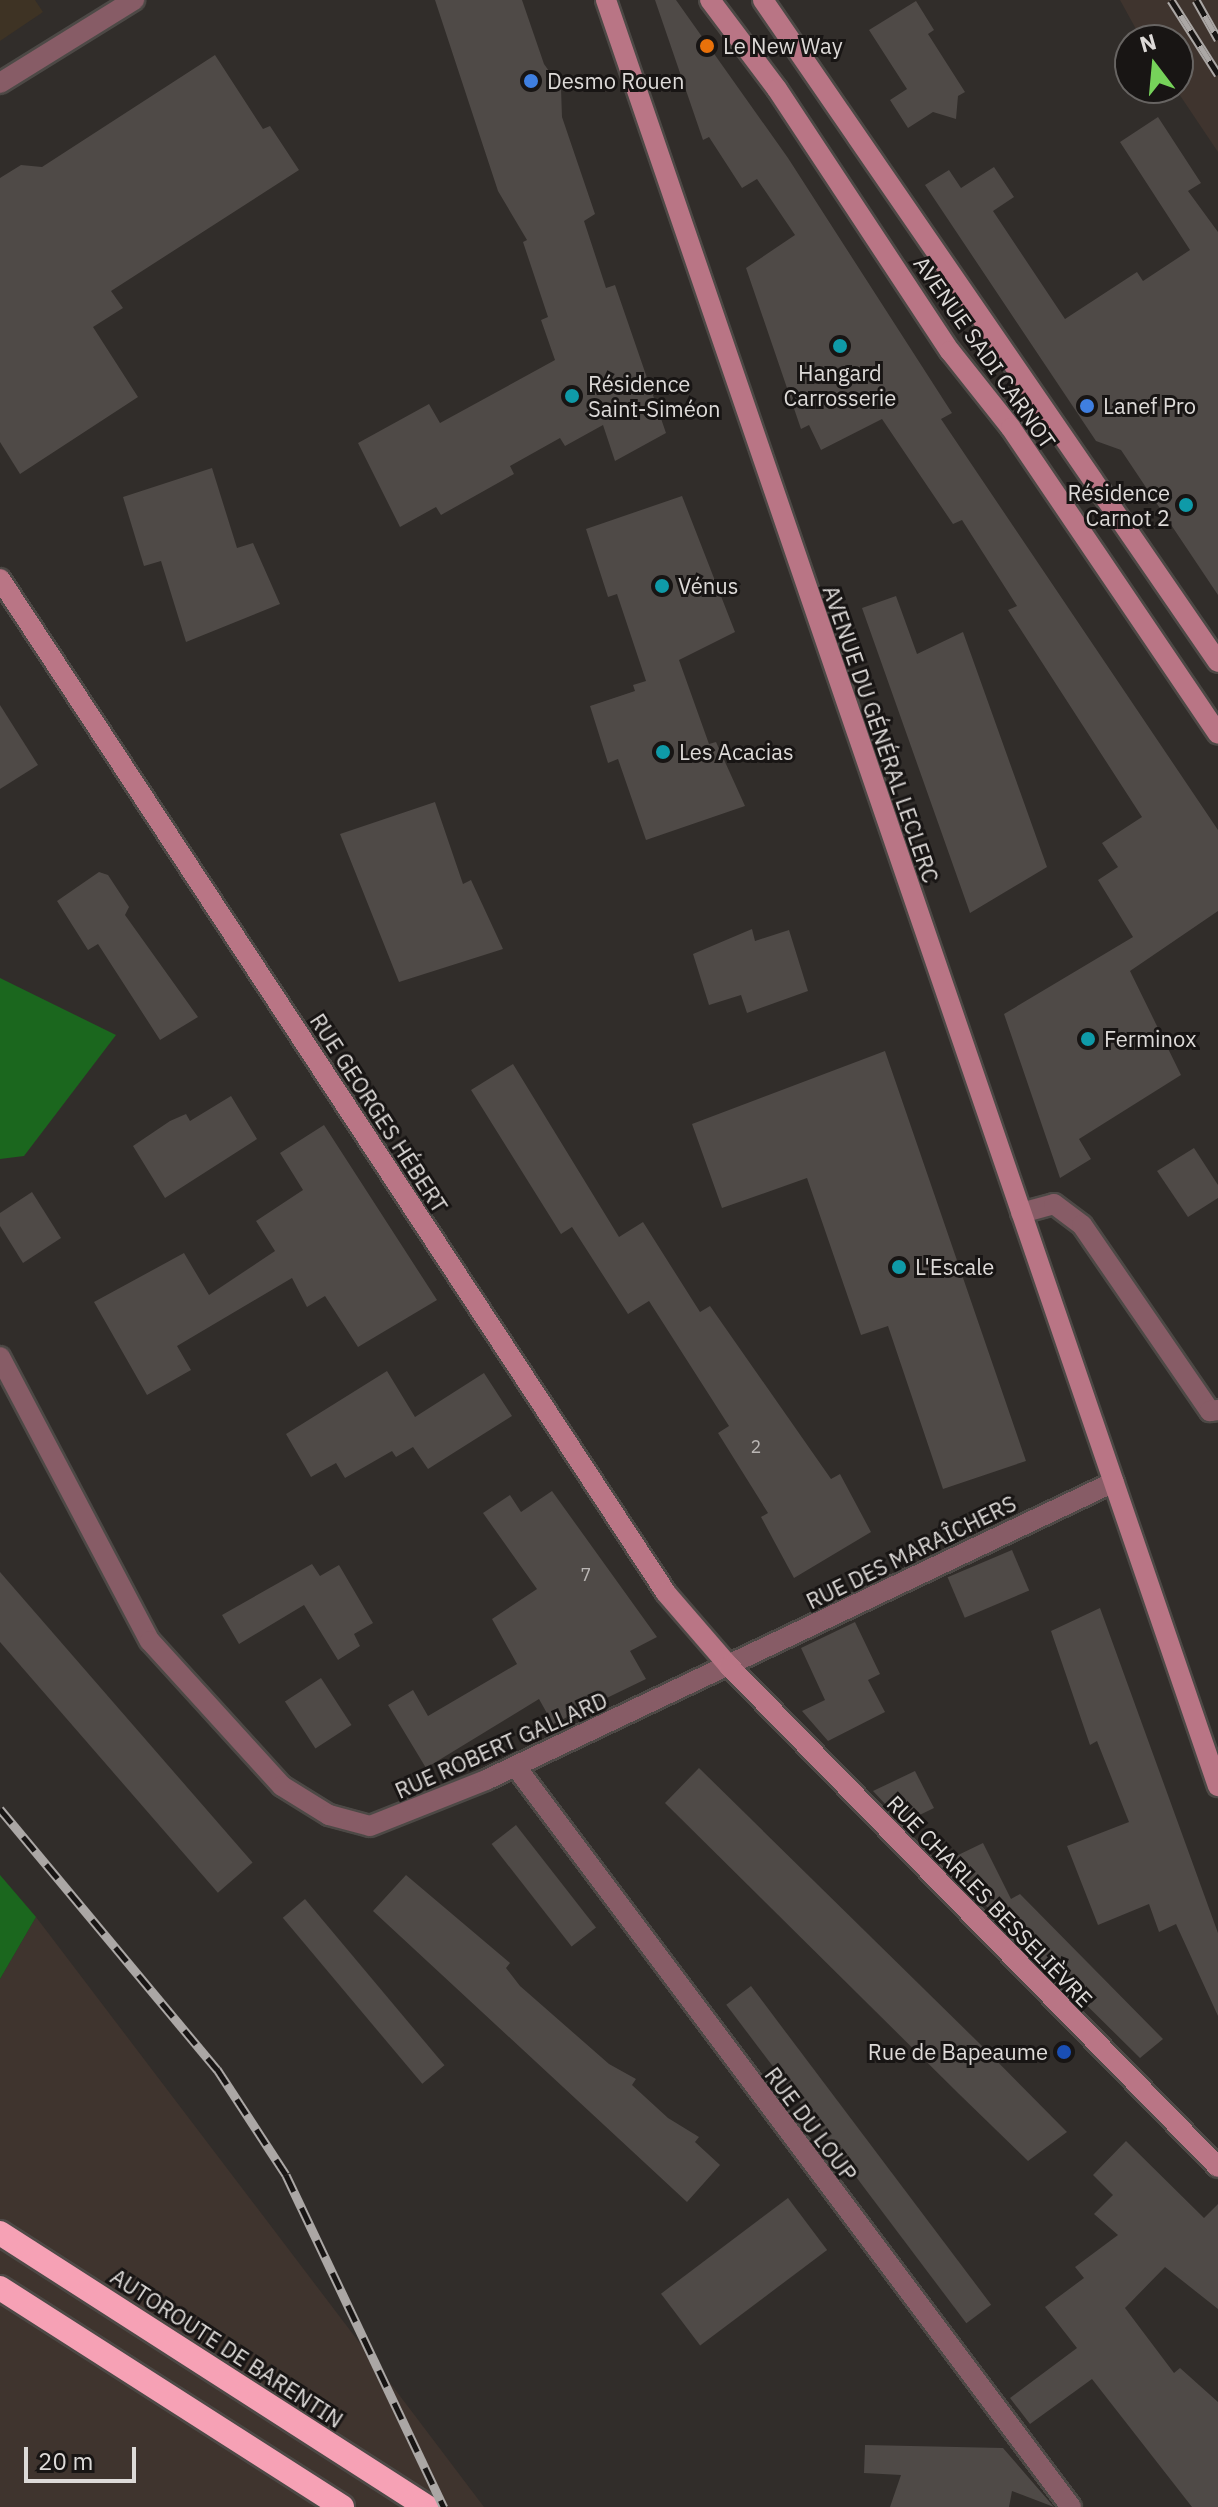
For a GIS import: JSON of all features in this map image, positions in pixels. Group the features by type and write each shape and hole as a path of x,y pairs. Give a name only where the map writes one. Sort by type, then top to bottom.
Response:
{"highway":[{"name":"AUTOROUTE DE BARENTIN","path":"0,2233 427,2507"},
{"path":"0,2288 342,2507"}],"main road":[{"name":"AVENUE DU GÉNÉRAL LECLERC","path":"606,0 1218,1786"},
{"name":"AVENUE SADI CARNOT","path":"710,0 777,89 950,351 1011,428 1218,734"},
{"name":"AVENUE SADI CARNOT","path":"763,0 1218,662"},
{"name":"RUE GEORGES HÉBERT","path":"0,579 666,1593 729,1666"},
{"name":"RUE CHARLES BESSELIÈVRE","path":"729,1666 1218,2167"}],"street":[{"path":"0,83 123,2"},
{"path":"1021,1213 1054,1204 1082,1225 1210,1411 1218,1410"},
{"name":"RUE ROBERT GALLARD","path":"0,1357 150,1641 282,1786 329,1815 370,1826 516,1767 729,1666"},
{"name":"RUE DES MARAÎCHERS","path":"729,1666 1114,1482"},
{"name":"RUE DU LOUP","path":"516,1767 1071,2507"}],"shaded area":[{"path":"0,0 35,0 43,12 0,41"},
{"path":"1120,0 1218,0 1218,152 1186,104 1194,104 1194,24 1133,24"},
{"path":"36,1917 484,2507 0,2507 0,1979"}],"green space":[{"path":"0,978 116,1035 24,1156 0,1159"},
{"path":"0,1875 36,1917 0,1979"}],"building":[{"path":"435,0 522,0 544,64 561,88 562,117 595,214 584,221 606,288 615,285 666,433 615,461 603,425 565,446 560,438 510,466 514,474 441,515 436,507 400,527 358,443 429,404 440,423 555,360 541,320 548,317 523,242 527,240 498,191"},
{"path":"655,0 676,0 788,158 952,413 941,419 1218,830 1218,911 1130,971 1181,1075 1079,1139 1091,1159 1060,1178 1004,1014 1133,937 1098,880 1118,867 1102,843 1142,817 1008,610 1017,606 962,520 953,524 882,419 821,450 809,425 801,429 746,268 795,235 757,179 742,188 709,137 703,140"},
{"path":"916,1 934,30 928,34 965,92 958,96 956,119 933,112 908,128 890,100 907,89 869,30"},
{"path":"215,55 263,129 270,126 299,170 111,291 123,308 93,327 138,397 20,474 0,442 0,178 21,165 42,167"},
{"path":"1158,117 1201,183 1188,191 1218,232 1218,595 1121,450 1096,441 925,185 949,170 961,188 994,167 1014,197 993,211 1065,319 1137,272 1143,281 1190,250 1120,142"},
{"path":"212,468 237,548 253,543 280,604 186,642 161,561 144,566 123,497"},
{"path":"682,496 735,632 679,660 709,744 716,742 745,806 646,840 618,759 608,763 590,706 635,691 633,685 646,681 617,594 608,597 586,529"},
{"path":"896,596 917,654 963,632 1047,867 970,913 862,608"},
{"path":"0,705 38,765 0,789"},
{"path":"435,802 463,884 471,880 503,949 399,982 340,834"},
{"path":"99,872 108,875 129,907 125,915 198,1017 160,1040 98,944 88,950 57,901"},
{"path":"752,929 755,941 789,930 808,991 747,1013 741,995 709,1005 693,954"},
{"name":"L'Escale","path":"885,1051 1026,1461 943,1489 888,1326 861,1335 807,1178 722,1208 692,1124"},
{"path":"513,1064 619,1237 643,1222 700,1312 710,1306 831,1479 840,1474 871,1532 794,1578 761,1517 768,1513 718,1433 729,1426 649,1301 628,1314 572,1227 561,1234 471,1090"},
{"path":"231,1096 257,1139 165,1198 133,1146 170,1121 186,1114 190,1121"},
{"path":"324,1125 437,1300 358,1347 325,1296 307,1307 292,1278 177,1346 191,1370 147,1395 94,1302 184,1253 209,1295 275,1251 256,1221 303,1190 280,1153"},
{"path":"1194,1148 1218,1185 1218,1198 1188,1217 1157,1171"},
{"path":"32,1192 61,1238 23,1263 0,1226 0,1213"},
{"path":"387,1371 415,1417 484,1373 512,1416 428,1469 413,1447 396,1457 392,1451 345,1478 336,1463 311,1477 286,1434"},
{"path":"552,1491 657,1637 630,1651 646,1679 553,1724 539,1699 426,1768 388,1705 413,1690 428,1716 517,1664 492,1619 537,1589 483,1513 510,1495 521,1512"},
{"path":"1012,1550 1029,1591 965,1618 948,1577"},
{"path":"312,1564 320,1576 339,1565 373,1623 354,1634 360,1646 338,1660 304,1605 239,1644 222,1615"},
{"path":"0,1572 253,1863 218,1893 0,1642"},
{"path":"1100,1608 1218,1933 1218,2016 1176,1924 1159,1932 1149,1904 1098,1925 1067,1846 1129,1822 1097,1741 1090,1745 1051,1631"},
{"path":"855,1622 880,1674 868,1680 885,1712 828,1741 802,1711 825,1700 801,1648"},
{"path":"321,1678 351,1725 315,1748 285,1701"},
{"path":"699,1768 1067,2132 1028,2161 957,2092 665,1803"},
{"path":"915,1771 934,1808 903,1823 873,1791"},
{"path":"516,1825 596,1927 572,1947 492,1844"},
{"path":"983,1843 1011,1899 1020,1894 1163,2039 1140,2058 966,1886 954,1857"},
{"path":"406,1875 510,1963 506,1968 520,1986 609,2064 636,2079 632,2085 668,2118 699,2137 695,2142 720,2165 687,2202 373,1911"},
{"path":"305,1899 444,2065 422,2084 283,1918"},
{"path":"751,1986 991,2305 966,2323 726,2005"},
{"path":"1126,2141 1204,2218 1218,2204 1218,2309 1165,2267 1125,2308 1174,2373 1180,2368 1218,2402 1218,2507 1192,2507 1092,2379 1030,2424 1010,2398 1077,2348 1045,2307 1084,2278 1075,2267 1118,2235 1094,2214 1113,2195 1093,2175"},
{"path":"788,2198 827,2250 700,2346 661,2294"},
{"path":"865,2445 1003,2448 1054,2507 1012,2491 1009,2507 890,2507 901,2475 864,2473"}],"railway":[{"path":"1171,0 1218,74"},
{"path":"1196,0 1218,39"},
{"path":"0,1809 217,2069 286,2175 444,2507"}],"place":[{"name":"Le New Way","path":"707,46"},
{"name":"Desmo Rouen","path":"531,81"},
{"name":"Hangard Carrosserie","path":"840,346"},
{"name":"Résidence Saint-Siméon","path":"572,396"},
{"name":"Lanef Pro","path":"1087,406"},
{"name":"Résidence Carnot 2","path":"1186,505"},
{"name":"Vénus","path":"662,586"},
{"name":"Les Acacias","path":"663,752"},
{"name":"Ferminox","path":"1088,1039"},
{"name":"L'Escale","path":"899,1267"},
{"name":"Rue de Bapeaume","path":"1064,2052"}]}
